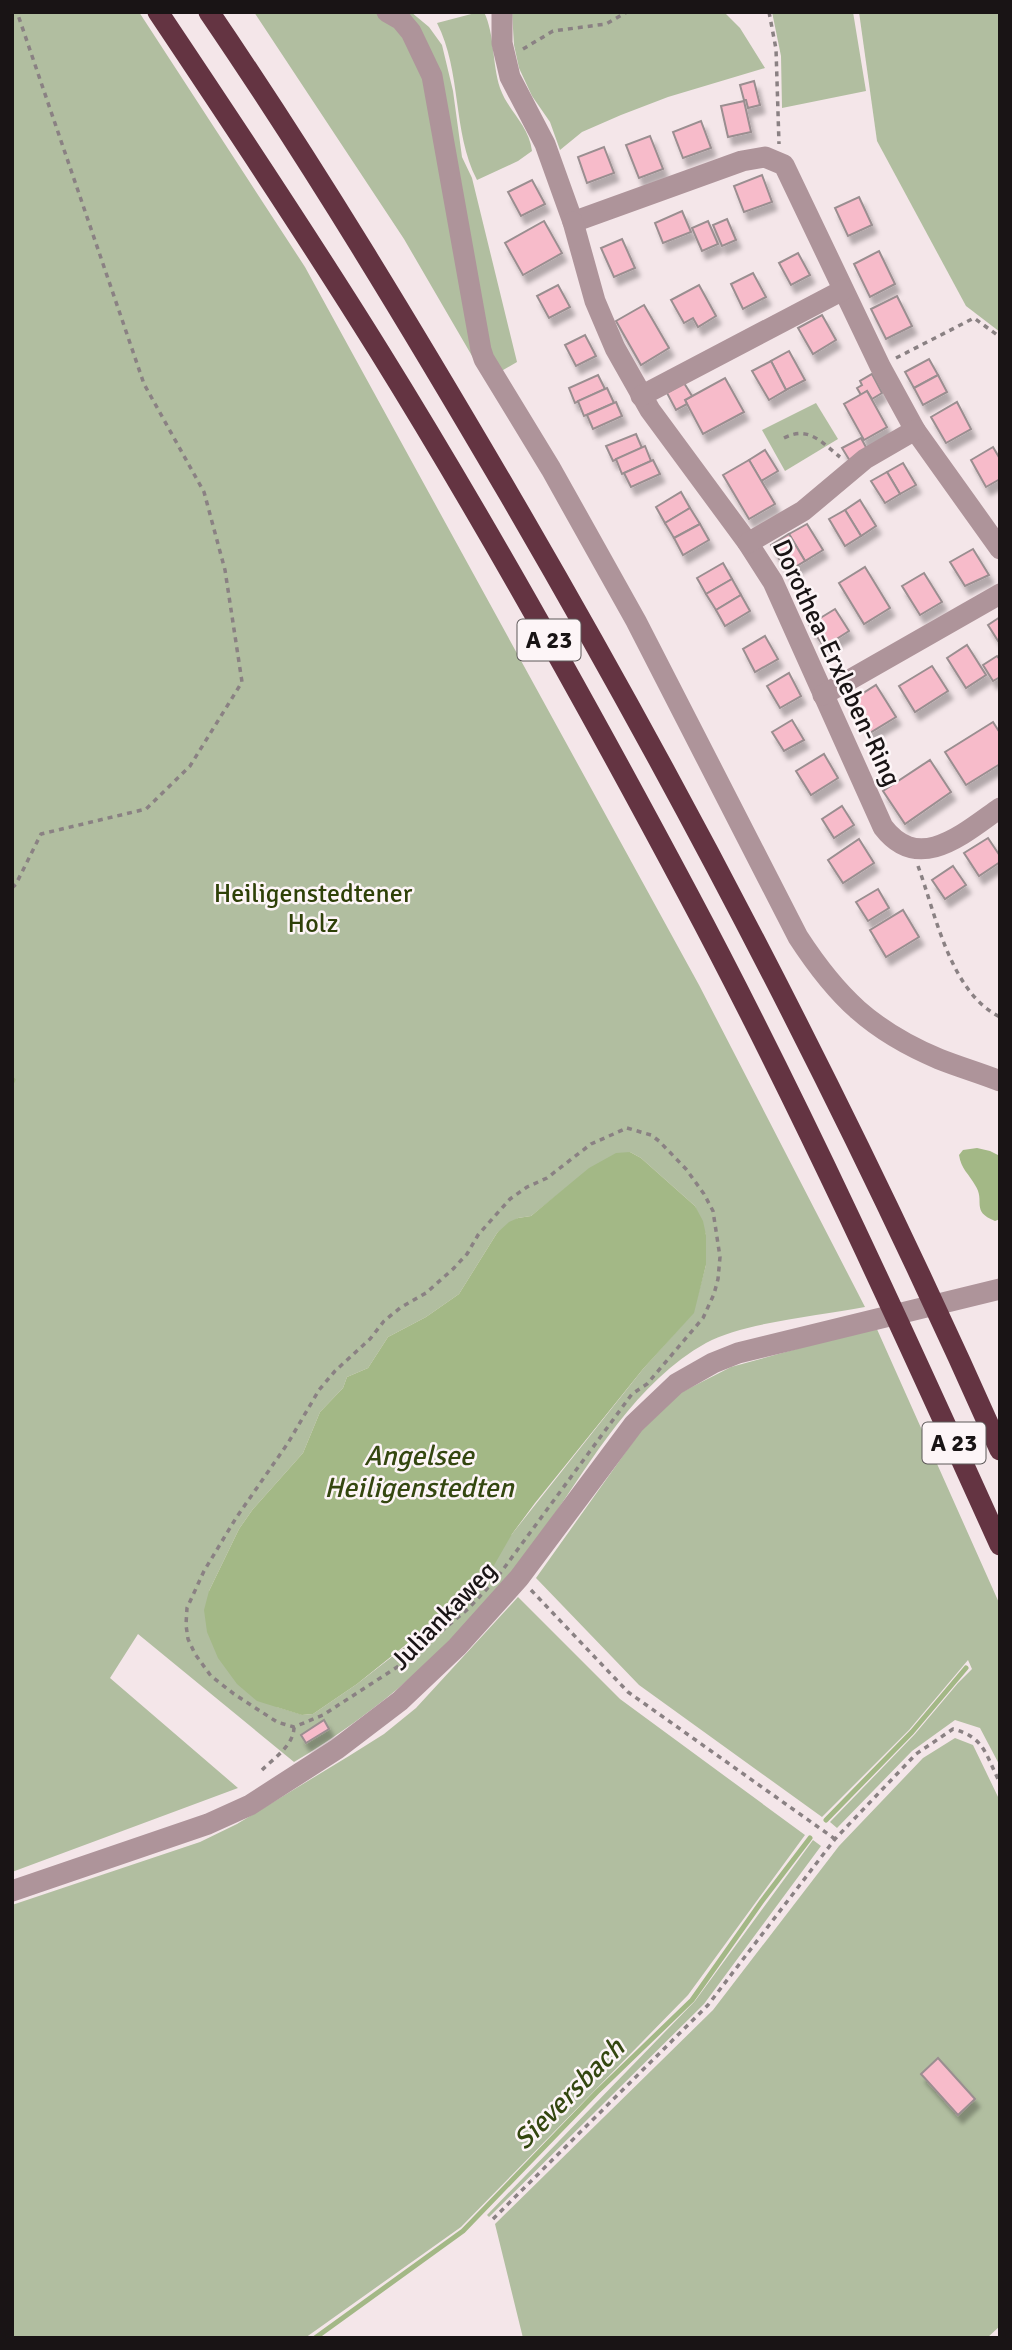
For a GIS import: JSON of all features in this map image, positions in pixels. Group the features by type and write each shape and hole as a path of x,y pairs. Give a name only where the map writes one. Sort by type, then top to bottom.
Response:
{"highway":[{"name":"A 23","path":"158,12 380,353 541,625 690,896 788,1090 888,1298 1000,1545"},
{"name":"A 23","path":"209,12 414,331 574,606 728,888 823,1074 946,1328 1000,1450"}],"street":[{"path":"387,12 401,20 411,32 432,76 484,359 551,469 636,621 798,937 832,986 868,1019 919,1050 1000,1081"},
{"name":"Dorothea-Erxleben-Ring","path":"502,12 504,54 513,84 541,134 573,222 597,307 615,348 641,396 748,543 773,582 883,827 896,841 916,850"},
{"path":"573,222 742,161 760,157 776,160 788,169 843,290 915,430 1000,549"},
{"path":"641,396 843,290"},
{"path":"748,543 803,511 854,467 915,430"},
{"path":"823,695 1000,594"},
{"path":"916,850 931,848 959,836 1000,808"},
{"name":"Juliankaweg","path":"12,1891 208,1824 250,1805 337,1749 400,1701 457,1647 519,1578 634,1424 676,1384 713,1363 738,1353 997,1290"}],"path":[{"path":"12,888 41,834 146,809 190,766 242,682 225,570 204,492 144,384 17,12"},
{"path":"504,54 522,49 553,31 606,24 627,12"},
{"path":"769,12 778,78 779,144 776,160"},
{"path":"880,366 974,317 1000,337"},
{"path":"784,438 792,434 820,438 854,467"},
{"path":"916,850 916,862 960,978 972,996 1000,1017"},
{"path":"628,1128 651,1135 686,1169 713,1211 720,1257 718,1279 703,1318 647,1384 632,1394 496,1579 469,1608 395,1669 323,1715 293,1727 277,1722 233,1695 211,1676 195,1654 188,1639 187,1608 210,1560 288,1443 319,1390 335,1371 370,1339 384,1321 426,1293 453,1269 510,1199 547,1178 579,1152 611,1134 628,1128"},
{"path":"519,1578 628,1692 835,1839"},
{"path":"262,1770 287,1746 293,1737 293,1727"},
{"path":"493,2219 708,2005 835,1839 916,1754 953,1729 968,1733 979,1741 1000,1783"}],"green space":[{"name":"Heiligenstedtener Holz","path":"12,12 139,12 305,267 699,985 865,1307 783,1320 741,1330 706,1343 676,1363 648,1388 623,1417 535,1543 464,1627 384,1700 294,1762 138,1634 110,1678 238,1788 12,1872","holes":["630,1152 641,1158 695,1206 706,1235 706,1265 693,1313 643,1369 512,1534 429,1628 357,1684 313,1714 303,1715 277,1707 209,1591 239,1529 253,1509 303,1453 320,1412 343,1388 347,1377 368,1368 388,1337 426,1317 459,1294 497,1233 518,1218 531,1216 571,1184"]},
{"path":"254,12 411,12 429,27 442,45 453,91 462,157 472,178 517,362 486,380 404,239"},
{"path":"484,12 488,21 500,88 527,133 532,151 518,161 477,180 464,142 450,61 437,23"},
{"path":"512,12 724,12 740,28 765,68 668,97 621,115 582,132 560,150 550,122 532,96 519,68 514,45"},
{"path":"772,12 853,12 866,91 782,108 781,56"},
{"path":"859,12 1000,12 1000,332 966,306 877,141"},
{"path":"816,403 838,439 785,471 762,430"},
{"path":"876,1327 1000,1605 1000,1766 980,1728 955,1720 912,1751 837,1828 830,1822 915,1734 972,1669 968,1660 909,1730 822,1817 639,1685 536,1578 640,1432 680,1393 731,1367"},
{"path":"518,1597 620,1699 805,1835 688,1995 461,2227 305,2338 12,2338 12,1905 200,1842 237,1824 349,1756 384,1734 416,1708"},
{"path":"955,1738 973,1745 1000,1801 1000,2326 987,2338 523,2338 495,2224 713,2010 839,1846 923,1758"},
{"path":"813,1840 821,1846 704,2004 489,2217 487,2215 695,2001"}],"water":[{"path":"977,1148 1000,1156 1000,1219 995,1221 983,1213 978,1191 960,1160 959,1155 963,1150"},
{"name":"Angelsee Heiligenstedten","path":"630,1152 641,1158 695,1206 703,1221 706,1265 694,1313 643,1369 535,1503 512,1534 485,1581 357,1684 313,1714 302,1715 257,1701 237,1684 218,1658 207,1632 204,1610 209,1591 239,1529 253,1509 303,1453 320,1412 343,1388 347,1377 368,1368 388,1337 426,1317 459,1294 497,1233 509,1222 531,1216 589,1168 616,1153"}],"building":[{"path":"754,81 760,105 748,108 740,85"},
{"path":"744,101 751,132 728,137 721,106"},
{"path":"701,121 711,148 683,158 673,132"},
{"path":"650,136 663,169 639,178 626,145"},
{"path":"604,147 614,173 587,183 578,157"},
{"path":"762,175 772,202 744,212 734,186"},
{"path":"532,180 545,204 521,216 508,192"},
{"path":"859,197 872,225 848,236 835,208"},
{"path":"682,211 691,232 663,243 655,223"},
{"path":"727,219 736,240 722,246 713,225"},
{"path":"544,221 562,253 523,275 505,243"},
{"path":"708,221 718,244 702,251 692,228"},
{"path":"622,239 635,268 614,277 601,248"},
{"path":"879,251 895,284 870,297 854,264"},
{"path":"798,253 810,275 791,285 779,263"},
{"path":"753,273 766,297 743,309 731,284"},
{"path":"558,285 570,307 549,318 537,296"},
{"path":"699,285 716,316 698,327 693,318 684,323 671,300"},
{"path":"897,296 912,326 886,339 871,309"},
{"path":"644,305 669,348 641,365 616,321"},
{"path":"822,315 836,340 813,354 798,328"},
{"path":"585,335 596,356 576,366 565,345"},
{"path":"789,351 805,380 786,390 771,361"},
{"path":"929,359 938,375 914,388 905,372"},
{"path":"771,361 786,390 769,400 752,371"},
{"path":"872,374 882,393 872,399 867,391 861,395 857,388 862,385 860,381"},
{"path":"598,375 605,389 575,403 569,388"},
{"path":"938,375 947,392 923,405 914,388"},
{"path":"725,378 744,412 703,434 685,400"},
{"path":"684,383 692,396 685,400 687,404 676,410 667,393"},
{"path":"607,388 614,403 584,416 578,401"},
{"path":"867,391 887,427 864,440 844,404"},
{"path":"616,402 622,416 593,429 587,415"},
{"path":"957,402 971,429 946,443 931,417"},
{"path":"636,434 642,448 613,461 606,446"},
{"path":"861,438 868,451 850,461 842,448"},
{"path":"645,446 651,461 622,474 616,459"},
{"path":"993,447 1000,459 1000,479 986,487 971,460"},
{"path":"765,450 778,471 761,481 749,460"},
{"path":"653,460 660,474 631,487 624,473"},
{"path":"749,460 775,504 749,519 723,475"},
{"path":"903,463 916,485 900,494 887,472"},
{"path":"887,472 900,494 885,503 871,481"},
{"path":"681,492 690,508 665,523 656,507"},
{"path":"860,500 876,526 861,536 845,510"},
{"path":"690,508 700,524 674,538 665,523"},
{"path":"845,510 861,536 845,546 829,519"},
{"path":"700,524 709,540 683,555 674,538"},
{"path":"807,524 823,550 805,561 789,534"},
{"path":"789,534 805,561 787,572 771,545"},
{"path":"973,549 989,575 965,586 950,562"},
{"path":"723,563 732,579 706,594 697,578"},
{"path":"865,567 890,608 864,624 839,583"},
{"path":"924,573 942,602 920,615 902,586"},
{"path":"732,579 741,595 716,610 706,594"},
{"path":"741,595 750,611 725,626 716,610"},
{"path":"835,609 849,631 824,647 809,625"},
{"path":"1000,617 1000,644 988,625"},
{"path":"765,636 778,659 755,672 743,649"},
{"path":"967,645 986,675 966,688 947,658"},
{"path":"997,656 1000,660 1000,677 993,681 983,665"},
{"path":"932,666 948,691 915,712 899,686"},
{"path":"789,673 801,696 780,708 767,686"},
{"path":"876,685 896,717 868,734 849,702"},
{"path":"792,720 804,740 784,751 772,732"},
{"path":"993,722 1000,733 1000,764 966,785 945,752"},
{"path":"824,754 838,778 811,795 796,771"},
{"path":"930,760 951,792 905,824 883,791"},
{"path":"842,806 854,825 834,838 822,819"},
{"path":"988,838 1000,856 1000,862 979,876 964,853"},
{"path":"859,839 874,863 843,883 828,860"},
{"path":"953,866 966,885 945,899 932,880"},
{"path":"878,889 889,908 868,921 856,902"},
{"path":"903,910 919,937 886,957 870,930"},
{"path":"324,1720 329,1729 306,1743 301,1735"},
{"path":"938,2058 975,2099 958,2115 921,2074"}],"waterway":[{"name":"Sieversbach","path":"826,1820 912,1732 966,1668"},
{"name":"Sieversbach","path":"315,2338 463,2231 597,2092 692,2000 810,1838"}]}
